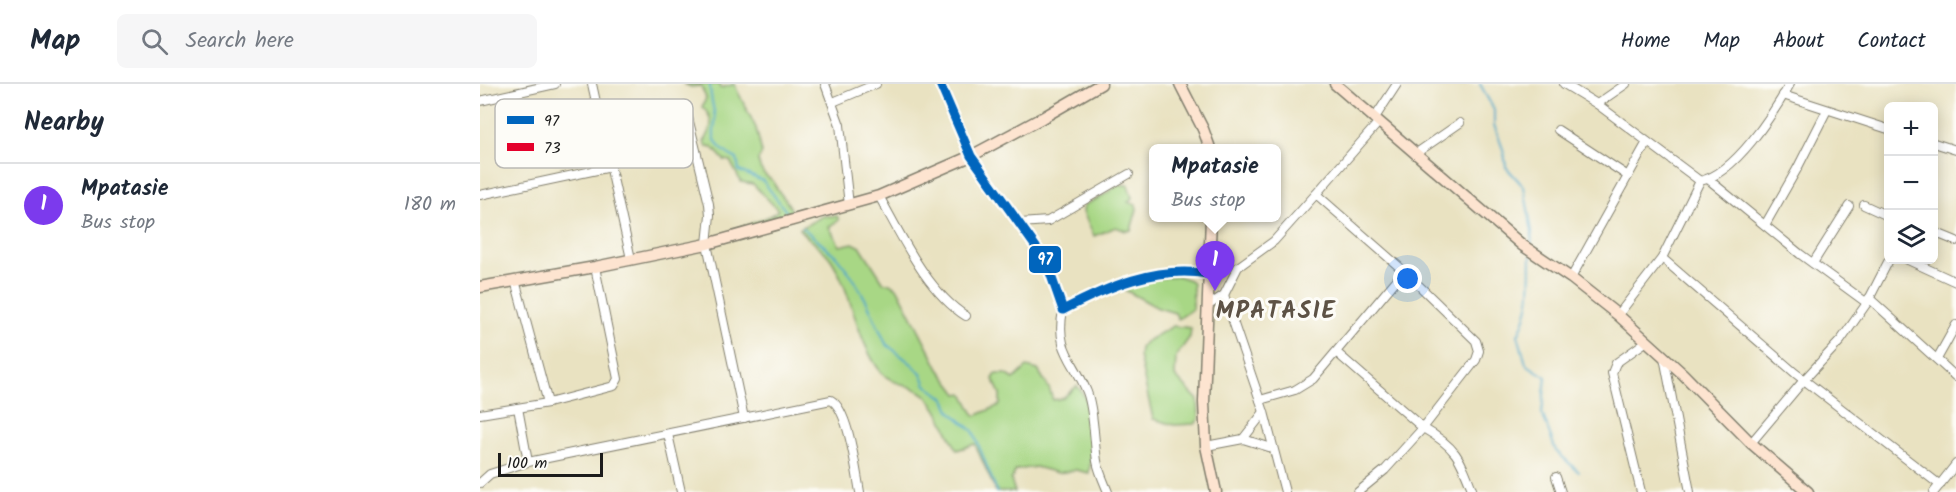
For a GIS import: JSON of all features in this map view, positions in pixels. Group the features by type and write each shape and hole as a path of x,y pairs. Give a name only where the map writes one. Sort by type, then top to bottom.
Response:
{"street":[{"path":"480,100 555,84"},
{"path":"592,84 595,99"},
{"path":"825,84 840,125 849,205"},
{"path":"833,102 876,84"},
{"path":"940,84 971,156 1046,261 1063,310 1060,326 1062,341 1069,360 1088,393 1098,464 1108,492"},
{"path":"480,287 707,244 879,196 971,156 1101,84"},
{"path":"1180,84 1200,121 1209,144"},
{"path":"1335,84 1522,245 1571,278 1618,315 1663,356 1751,444 1809,492"},
{"path":"1209,305 1224,294 1238,267 1279,237 1316,194 1376,121 1397,84"},
{"path":"1564,84 1597,104 1647,142 1704,180 1813,263 1868,301 1956,376"},
{"path":"1597,104 1626,84"},
{"path":"1618,315 1662,258 1704,180 1724,170 1748,147 1790,84"},
{"path":"1784,95 1884,128"},
{"path":"1765,225 1801,163 1827,110"},
{"path":"1415,154 1460,123"},
{"path":"1558,130 1628,176"},
{"path":"693,138 709,204 707,244 744,418"},
{"path":"1571,278 1647,142"},
{"path":"1938,144 1956,150"},
{"path":"480,195 606,168"},
{"path":"611,168 631,259"},
{"path":"1020,223 1048,221 1129,174"},
{"path":"1316,194 1404,271 1476,341 1479,351 1476,360 1423,428 1385,470 1358,492"},
{"path":"879,196 934,287 948,303 966,316"},
{"path":"1864,205 1884,214"},
{"path":"1813,263 1849,206"},
{"path":"1211,222 1209,305 1204,376 1206,446 1216,492"},
{"path":"1938,234 1956,241"},
{"path":"1662,258 1804,380 1937,489 1956,464"},
{"path":"1751,444 1804,380 1841,340 1868,301 1887,264"},
{"path":"1917,264 1956,282"},
{"path":"480,414 548,403 614,386 618,379 595,267"},
{"path":"1063,310 1124,281 1179,271 1208,274"},
{"path":"1260,400 1296,390 1305,385 1404,271"},
{"path":"516,280 548,403"},
{"path":"1224,294 1264,412 1285,492"},
{"path":"1937,359 1956,325"},
{"path":"1641,492 1612,373 1616,363 1647,341"},
{"path":"1336,352 1423,428 1455,452 1462,463 1473,492"},
{"path":"1663,356 1690,492"},
{"path":"480,483 490,474 528,462 831,400 835,402 846,424 860,492"},
{"path":"518,408 528,462"},
{"path":"1243,440 1264,412"},
{"path":"668,434 681,492"},
{"path":"1206,446 1243,440 1272,448"},
{"path":"1556,477 1561,492"}],"green space":[{"path":"684,84 719,84 721,88 734,84 756,128 762,153 758,160 760,167 786,200 792,212 787,217 731,233 778,210 753,184 741,182 730,161 724,160 713,148 707,147 704,142 711,124 709,115 702,107 706,98 701,86 691,87"},
{"path":"1118,185 1128,185 1132,198 1128,202 1136,205 1131,230 1126,231 1116,227 1094,236 1083,212 1084,205"},
{"path":"823,216 837,216 839,220 829,227 840,246 853,243 861,247 884,283 890,283 898,289 939,369 958,394 963,393 975,416 1000,405 1000,394 993,379 996,374 1006,374 1014,379 1027,367 1038,370 1053,400 1063,398 1077,386 1087,404 1092,427 1089,473 1076,470 1058,473 1036,467 1016,470 1011,480 1015,492 996,492 975,444 957,450 937,410 927,396 916,389 889,379 880,371 865,345 845,288 832,261 799,229"},
{"path":"1178,276 1190,280 1193,284 1193,309 1178,319 1175,313 1158,308 1125,290 1124,284 1131,281"},
{"path":"1173,326 1191,328 1190,337 1176,356 1175,376 1198,400 1199,419 1195,424 1174,425 1153,419 1139,356 1140,348 1145,342"}],"waterway":[{"path":"710,84 715,120 714,136 717,144 737,159 739,171 763,181 788,214"},
{"path":"1480,84 1494,110 1494,125 1504,152 1506,167 1524,187 1532,232 1531,247"},
{"path":"803,228 836,256 852,276 886,344 913,365 922,375 926,385 945,399 951,412 973,431 997,492"},
{"path":"1531,256 1528,305 1518,335 1526,364 1546,377 1542,413 1556,451 1579,472"}],"transit line":[{"name":"97","path":"940,84 971,156 1046,261 1063,310 1097,293 1151,275 1189,272 1208,274"}],"place":[{"name":"Mpatasie","path":"1215,291"}],"district":[{"name":"MPATASIE","path":"1276,310"}]}
